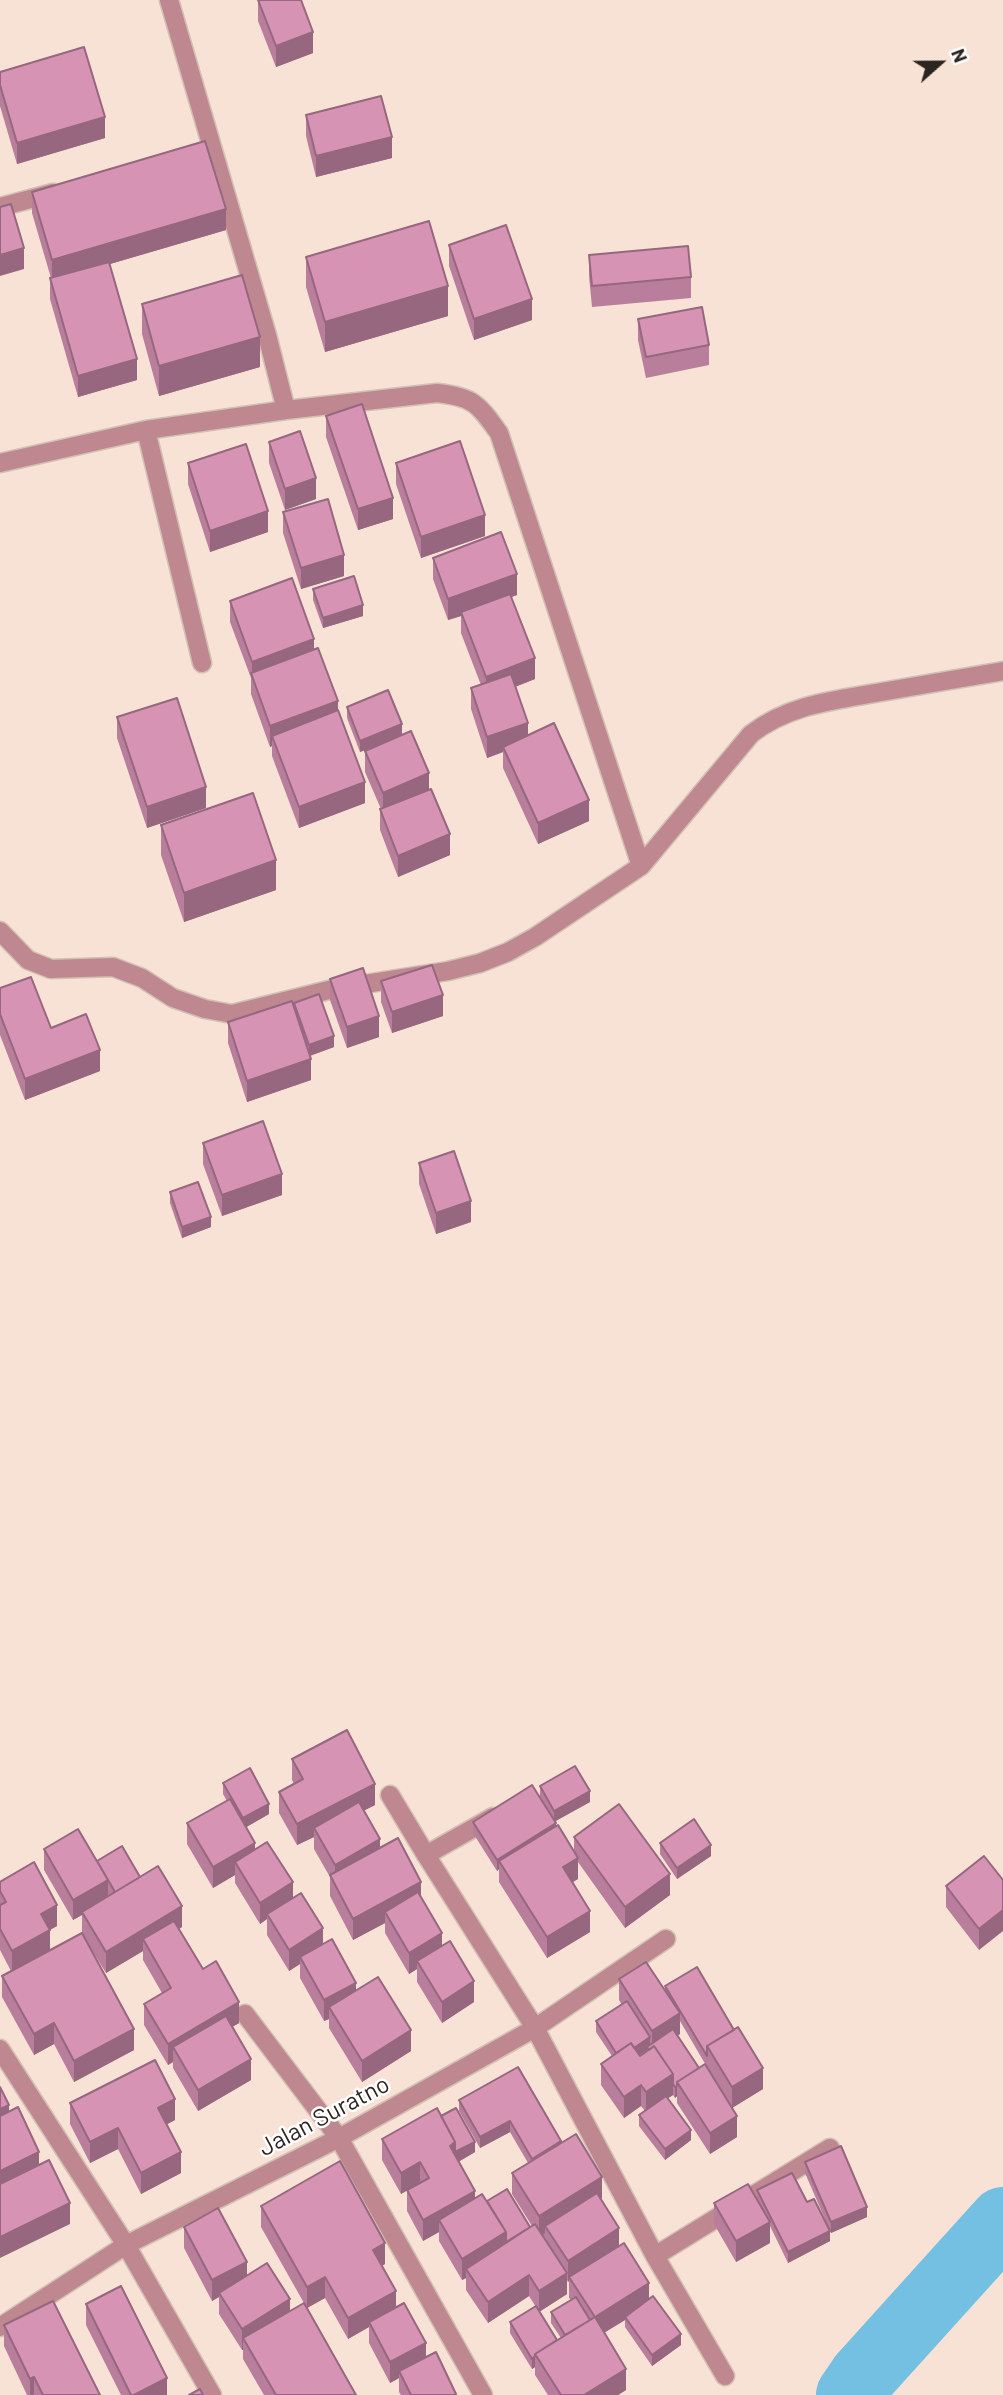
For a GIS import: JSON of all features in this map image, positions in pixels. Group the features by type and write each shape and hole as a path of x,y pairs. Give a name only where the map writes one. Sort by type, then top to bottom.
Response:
{"street":[{"path":"169,0 205,155 267,335 286,410"},
{"path":"0,207 66,190"},
{"path":"0,463 146,430 286,410 437,393 461,395 473,402 499,433 641,866"},
{"path":"146,430 202,663"},
{"path":"0,931 28,960 51,969 113,967 142,978 173,998 205,1009 232,1014 333,989 448,971 480,963 535,937 641,866 751,734 770,720 793,710 835,699 1003,671"},
{"path":"390,1795 535,2028 655,2256 725,2376"},
{"path":"426,1855 507,1808"},
{"name":"Jalan Suratno","path":"0,2328 125,2245 339,2138 535,2028 666,1939"},
{"path":"244,2014 339,2138 483,2395"},
{"path":"0,2049 125,2245 212,2395"},
{"path":"655,2256 830,2148"}],"building":[{"path":"258,0 301,0 313,32 276,46"},
{"path":"84,47 105,117 17,143 0,85 0,72"},
{"path":"381,96 392,137 316,156 306,115"},
{"path":"205,141 226,209 52,260 32,192"},
{"path":"11,204 24,248 0,255 0,207"},
{"path":"429,221 448,286 325,322 306,257"},
{"path":"506,225 532,299 474,319 449,245"},
{"path":"688,246 691,277 592,286 589,255"},
{"path":"109,262 137,359 78,376 50,278"},
{"path":"242,275 260,337 159,366 142,304"},
{"path":"702,307 709,345 646,357 638,319"},
{"path":"362,404 393,498 358,509 326,416"},
{"path":"300,431 316,478 285,489 269,442"},
{"path":"460,441 485,515 421,537 396,463"},
{"path":"246,444 268,511 210,531 188,463"},
{"path":"328,499 344,555 301,568 283,512"},
{"path":"501,532 517,574 448,599 433,558"},
{"path":"354,576 363,605 323,618 313,589"},
{"path":"292,578 314,639 252,662 230,601"},
{"path":"510,594 535,658 486,677 461,612"},
{"path":"318,648 338,701 270,726 251,673"},
{"path":"511,674 528,723 487,737 471,688"},
{"path":"388,690 402,724 360,741 347,707"},
{"path":"177,698 206,787 147,807 117,717"},
{"path":"338,710 365,782 299,807 272,736"},
{"path":"554,723 589,800 538,823 503,747"},
{"path":"411,731 429,773 383,793 365,751"},
{"path":"431,789 450,834 398,856 380,809"},
{"path":"253,793 276,860 184,893 161,825"},
{"path":"432,965 443,995 392,1012 381,981"},
{"path":"363,968 379,1016 347,1027 330,979"},
{"path":"31,977 51,1028 86,1014 100,1050 25,1079 0,1014 0,988"},
{"path":"319,994 334,1036 309,1045 294,1003"},
{"path":"292,1001 311,1059 247,1081 228,1022"},
{"path":"263,1121 282,1174 222,1195 203,1143"},
{"path":"454,1151 471,1201 436,1213 419,1163"},
{"path":"198,1182 211,1217 182,1227 170,1192"},
{"path":"347,1730 375,1784 297,1824 279,1792 303,1779 292,1759"},
{"path":"575,1766 590,1791 554,1811 540,1786"},
{"path":"250,1768 269,1804 243,1818 223,1783"},
{"path":"532,1785 556,1823 497,1860 473,1822"},
{"path":"230,1799 255,1843 213,1867 187,1823"},
{"path":"359,1802 380,1839 335,1865 314,1828"},
{"path":"619,1804 670,1874 625,1907 574,1837"},
{"path":"694,1819 711,1845 677,1868 660,1843"},
{"path":"558,1825 578,1858 563,1867 590,1911 547,1937 499,1861"},
{"path":"78,1829 108,1880 73,1900 44,1849"},
{"path":"398,1838 421,1882 353,1919 330,1875"},
{"path":"267,1842 293,1882 260,1903 235,1862"},
{"path":"122,1846 140,1877 115,1892 97,1861"},
{"path":"984,1856 1003,1880 1003,1910 979,1929 946,1886"},
{"path":"34,1862 57,1905 41,1914 50,1930 12,1951 0,1929 0,1905 6,1902 0,1891 0,1882"},
{"path":"158,1866 182,1906 106,1952 82,1912"},
{"path":"418,1892 442,1933 409,1953 385,1912"},
{"path":"301,1893 323,1928 289,1950 267,1914"},
{"path":"174,1921 203,1969 216,1961 239,2002 168,2044 144,2004 171,1988 143,1939"},
{"path":"82,1933 134,2029 74,2061 54,2023 34,2034 2,1976"},
{"path":"332,1939 356,1983 324,2000 300,1957"},
{"path":"450,1941 474,1981 442,2002 417,1961"},
{"path":"646,1962 680,2013 652,2031 619,1979"},
{"path":"697,1967 734,2030 707,2046 707,2056 665,1986"},
{"path":"378,1977 411,2030 362,2061 329,2007"},
{"path":"627,2001 650,2037 634,2048 631,2043 616,2053 596,2021"},
{"path":"226,2016 251,2059 198,2090 173,2047"},
{"path":"738,2027 763,2068 732,2087 707,2046"},
{"path":"673,2029 699,2068 677,2082 675,2087 673,2074 654,2046 649,2050 647,2047"},
{"path":"631,2043 640,2056 654,2046 673,2074 646,2092 641,2085 624,2097 601,2064"},
{"path":"155,2060 175,2099 158,2108 181,2152 141,2173 118,2128 90,2142 70,2103"},
{"path":"705,2064 737,2116 710,2133 677,2082"},
{"path":"518,2067 561,2141 532,2159 510,2121 480,2137 459,2100"},
{"path":"0,2087 9,2105 0,2109"},
{"path":"666,2096 691,2130 665,2149 639,2115"},
{"path":"18,2107 39,2152 0,2171 0,2116"},
{"path":"437,2108 455,2142 450,2146 475,2191 423,2220 407,2190 429,2178 420,2162 401,2173 382,2139"},
{"path":"456,2108 475,2142 455,2152 455,2142 441,2116"},
{"path":"576,2134 602,2177 539,2216 512,2173"},
{"path":"841,2146 867,2207 831,2222 805,2162"},
{"path":"49,2160 70,2203 0,2237 0,2184"},
{"path":"340,2161 385,2243 373,2250 396,2291 348,2318 325,2277 307,2287 261,2206"},
{"path":"792,2173 807,2202 814,2199 830,2231 788,2252 757,2190"},
{"path":"748,2184 770,2222 736,2241 714,2203"},
{"path":"507,2189 530,2227 506,2242 506,2232 487,2201"},
{"path":"597,2193 619,2228 568,2261 545,2226"},
{"path":"482,2194 506,2232 462,2259 439,2220"},
{"path":"218,2208 247,2262 212,2280 184,2227"},
{"path":"535,2224 567,2273 539,2291 529,2275 488,2302 466,2269"},
{"path":"624,2243 649,2283 595,2317 569,2277"},
{"path":"267,2263 290,2299 242,2329 219,2293"},
{"path":"121,2286 167,2378 134,2395 131,2395 86,2304"},
{"path":"653,2296 681,2334 652,2355 625,2317"},
{"path":"576,2297 590,2320 565,2335 551,2312"},
{"path":"53,2301 100,2395 43,2395 34,2377 30,2379 4,2325"},
{"path":"304,2303 356,2395 276,2395 243,2338"},
{"path":"404,2303 426,2343 390,2362 369,2322"},
{"path":"536,2306 557,2340 535,2354 532,2359 510,2322"},
{"path":"595,2317 626,2369 584,2395 561,2395 535,2354"},
{"path":"436,2352 456,2394 411,2395 399,2371"},
{"path":"200,2389 203,2395 189,2395"}],"waterway":[{"path":"850,2395 863,2376 1003,2221"}]}
